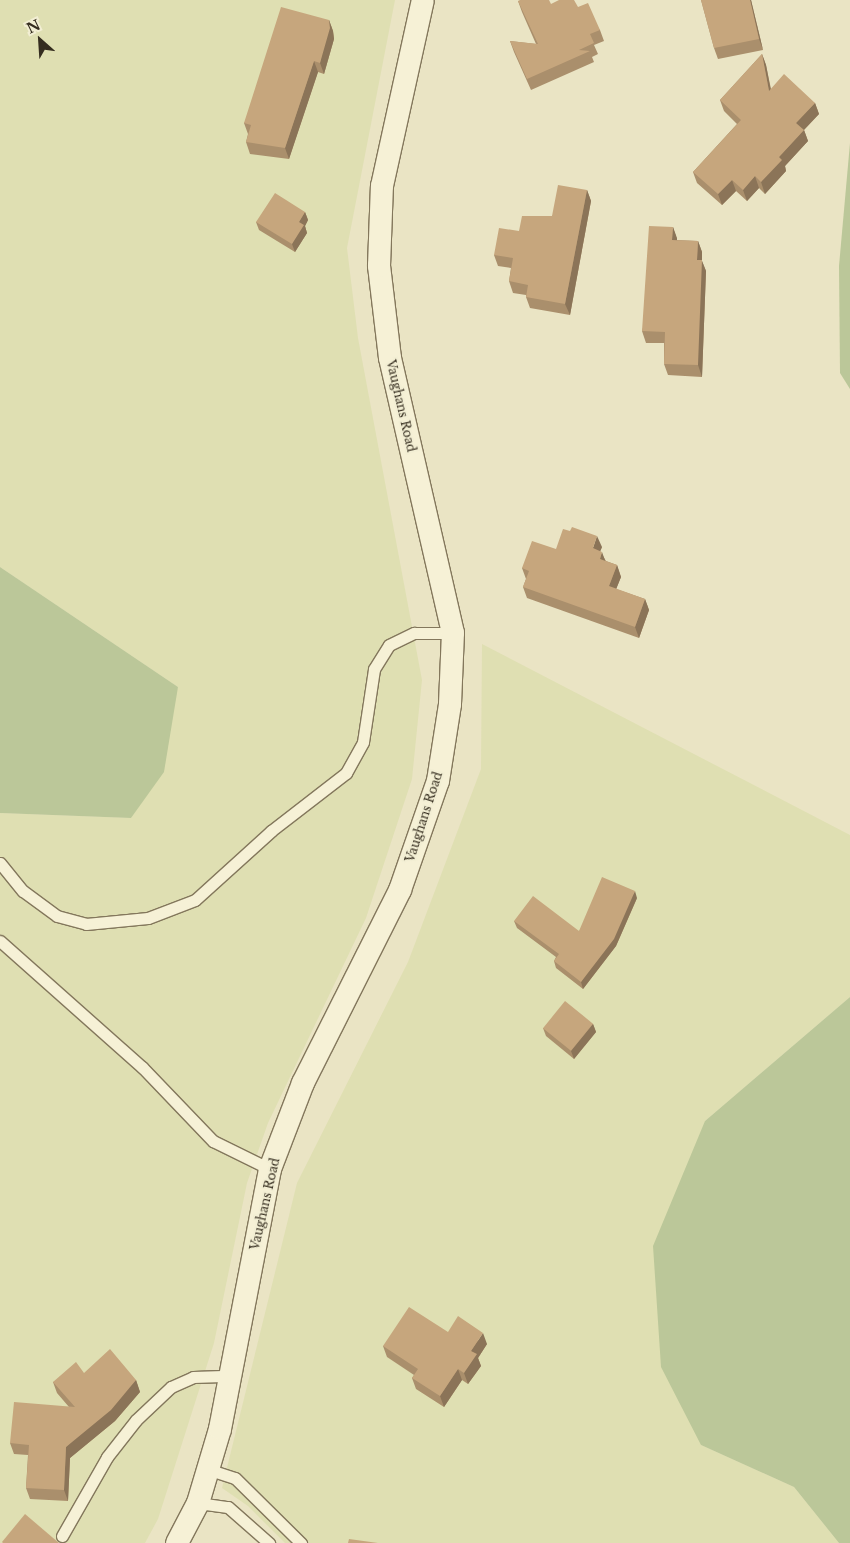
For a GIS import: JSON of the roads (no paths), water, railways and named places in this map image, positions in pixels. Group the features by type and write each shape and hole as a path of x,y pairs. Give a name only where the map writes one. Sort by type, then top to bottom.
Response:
{"street":[{"name":"Vaughans Road","path":"177,1543 198,1504 207,1469 230,1376 270,1169 303,1083 400,890 438,781 450,704 453,633 390,358 379,266 382,186 423,0"}],"lane":[{"path":"0,863 23,891 50,911 86,924 148,918 195,900 271,832 346,773 363,742 374,669 389,645 414,633 453,633"},
{"path":"0,941 142,1067 214,1141 270,1169"},
{"path":"62,1536 107,1457 136,1420 171,1387 193,1377 230,1376"},
{"path":"207,1469 235,1478 301,1543"},
{"path":"198,1504 228,1507 268,1543"}]}
